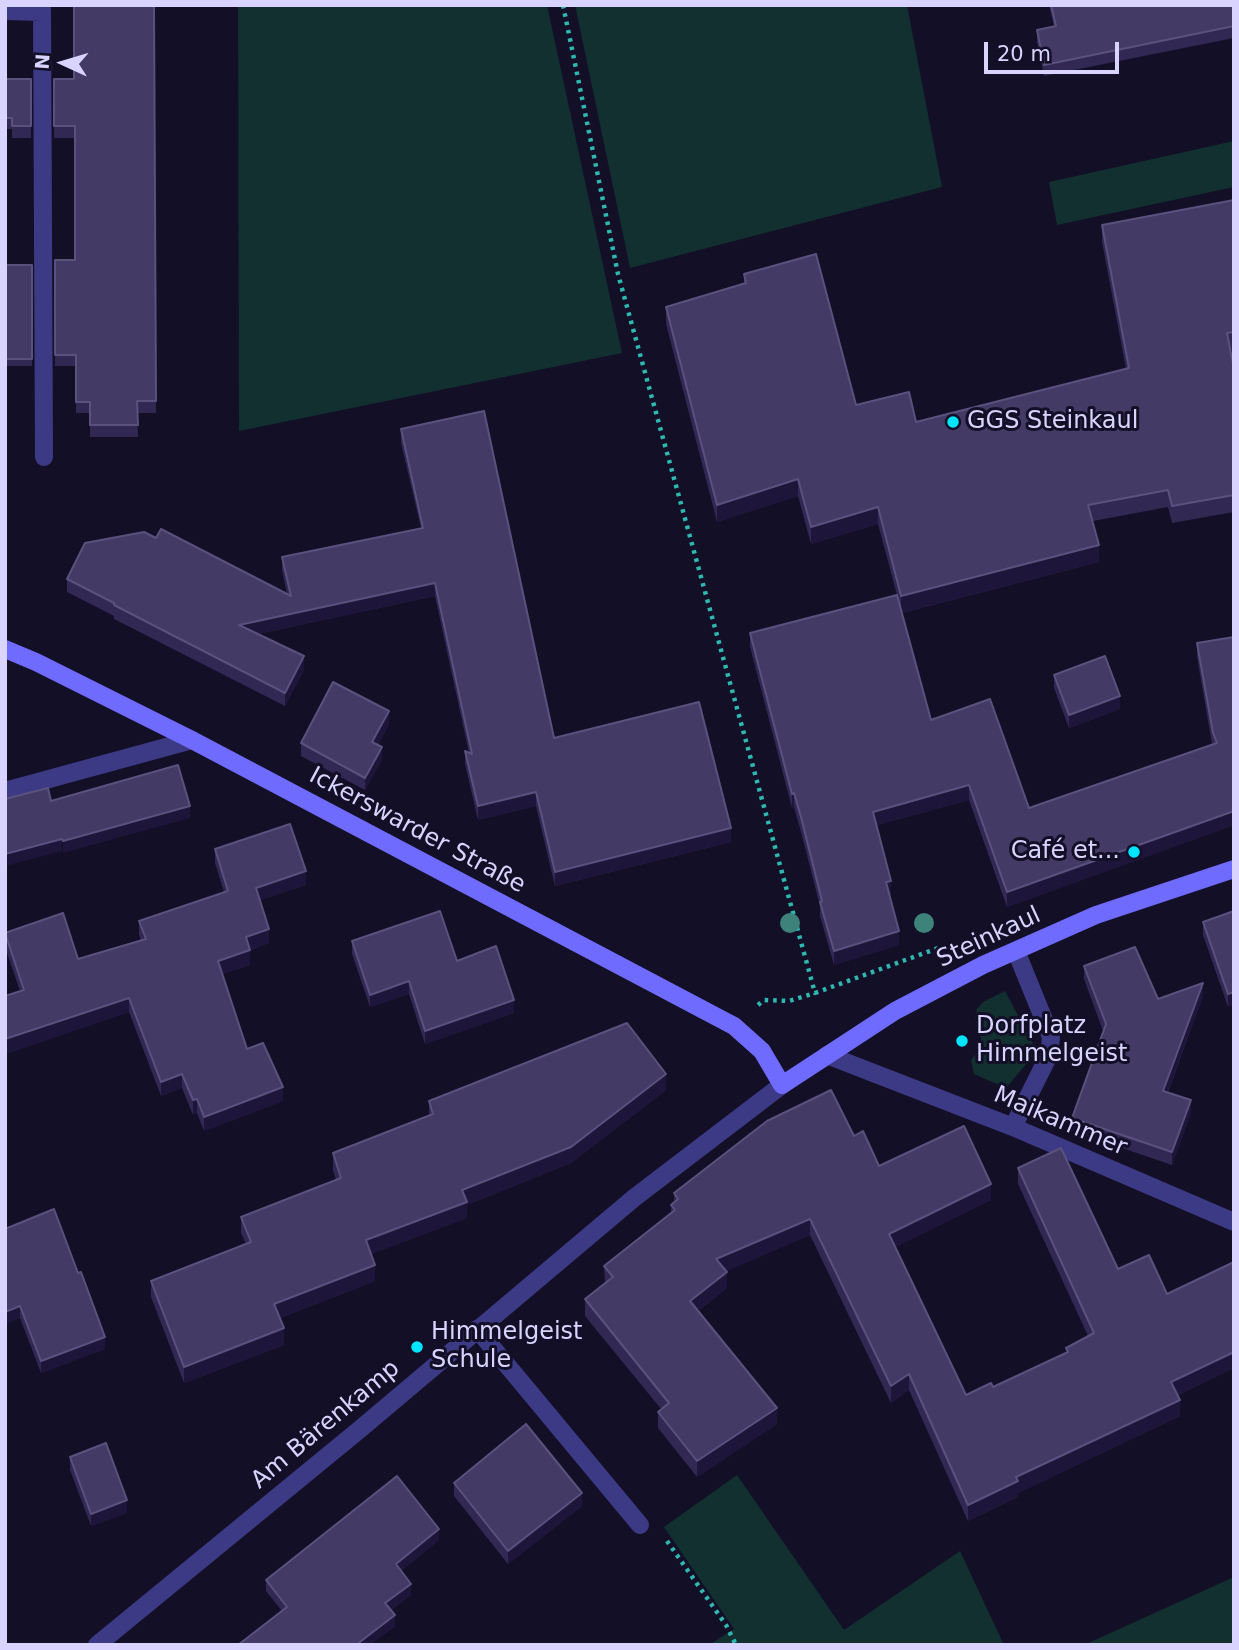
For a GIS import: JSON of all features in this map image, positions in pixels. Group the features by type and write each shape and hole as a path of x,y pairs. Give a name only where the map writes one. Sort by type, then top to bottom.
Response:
{"street":[{"path":"5,12 42,8 44,457"},
{"name":"Ickerswarder Straße","path":"5,649 192,740 734,1026 762,1051 782,1085"},
{"path":"5,791 192,740"},
{"name":"Steinkaul","path":"782,1085 895,1011 983,965 1096,915 1234,869"},
{"path":"1013,1127 1049,1055 1051,1037 1016,951"},
{"name":"Maikammer","path":"827,1055 1013,1127 1234,1222"},
{"name":"Am Bärenkamp","path":"97,1645 359,1430 634,1198 782,1085"},
{"path":"477,1329 640,1525"}],"path":[{"path":"563,5 618,274 815,993"},
{"path":"734,1026 764,1000 789,1001 958,941 983,965"},
{"path":"640,1525 646,1533 666,1539 726,1625 736,1645"}],"green space":[{"path":"238,5 547,5 622,353 239,431"},
{"path":"575,5 907,5 942,187 630,268"},
{"path":"1234,141 1234,187 1057,225 1049,182"},
{"path":"1005,991 1037,1051 1006,1088 974,1074 971,1060 982,1042 975,1018 977,1009 983,1002"},
{"path":"737,1475 844,1630 960,1551 1004,1645 709,1645 734,1629 664,1527"},
{"path":"1234,1577 1234,1645 1084,1645"}],"building":[{"path":"74,5 154,5 156,401 137,401 138,425 90,425 90,402 76,402 76,355 55,355 55,260 75,260 75,126 54,126 54,79 74,79"},
{"path":"1051,5 1234,5 1234,26 1044,65 1037,30 1056,26"},
{"path":"5,79 31,79 31,126 12,126 12,118 5,118"},
{"path":"1234,200 1234,332 1227,333 1234,369 1234,495 1172,506 1168,490 1088,505 1099,545 901,596 878,507 811,527 798,479 717,505 666,307 746,283 744,274 816,254 856,405 909,392 916,422 1129,368 1102,225"},
{"path":"5,265 32,265 32,359 5,359"},
{"path":"484,411 554,738 699,702 731,828 555,872 536,792 478,806 465,751 472,754 435,583 239,625 304,656 285,693 67,579 85,543 144,532 156,538 161,529 291,596 282,557 423,528 401,429"},
{"path":"897,595 931,720 990,699 1029,808 1217,743 1197,643 1234,637 1234,811 1007,892 969,785 873,812 891,881 886,882 899,931 834,951 801,817 794,793 792,794 750,633"},
{"path":"1105,656 1120,696 1069,715 1054,675"},
{"path":"333,682 389,711 372,742 382,747 365,778 301,743"},
{"path":"178,765 190,806 5,854 5,799 48,788 51,801"},
{"path":"290,824 306,871 256,888 269,929 246,937 250,950 218,961 247,1049 263,1043 283,1087 204,1117 182,1074 161,1082 129,998 5,1039 5,996 24,990 5,933 63,913 78,959 146,939 139,921 228,891 215,849"},
{"path":"440,911 457,961 496,946 514,1000 425,1031 409,981 370,995 352,941"},
{"path":"1234,911 1234,992 1228,994 1203,922"},
{"path":"1135,947 1158,999 1203,983 1163,1091 1191,1100 1172,1152 1072,1118 1106,1024 1084,966"},
{"path":"627,1023 666,1074 571,1147 462,1190 467,1202 366,1240 375,1265 274,1304 284,1328 184,1367 151,1281 251,1242 241,1217 341,1178 333,1153 433,1114 429,1101"},
{"path":"831,1090 854,1136 863,1131 879,1166 964,1126 991,1184 889,1234 966,1395 991,1383 993,1387 1068,1352 1066,1348 1094,1333 1018,1168 1061,1148 1118,1269 1149,1255 1167,1294 1234,1262 1234,1352 1171,1382 1180,1400 1016,1477 1018,1481 968,1505 909,1374 891,1386 810,1219 716,1259 727,1272 690,1301 777,1408 697,1461 658,1412 669,1403 585,1299 613,1277 604,1266 675,1210 671,1205 678,1199 674,1193 767,1121"},
{"path":"54,1209 105,1337 41,1361 20,1306 5,1312 5,1229"},
{"path":"526,1424 582,1493 508,1551 454,1483"},
{"path":"106,1443 127,1500 91,1514 70,1457"},
{"path":"397,1476 439,1529 396,1564 411,1584 385,1603 395,1615 356,1645 238,1645 287,1607 266,1580"}],"place":[{"name":"GGS Steinkaul","path":"953,422"},
{"name":"Café et...","path":"1134,852"},
{"name":"Dorfplatz Himmelgeist","path":"962,1041"},
{"name":"Himmelgeist Schule","path":"417,1347"}]}
